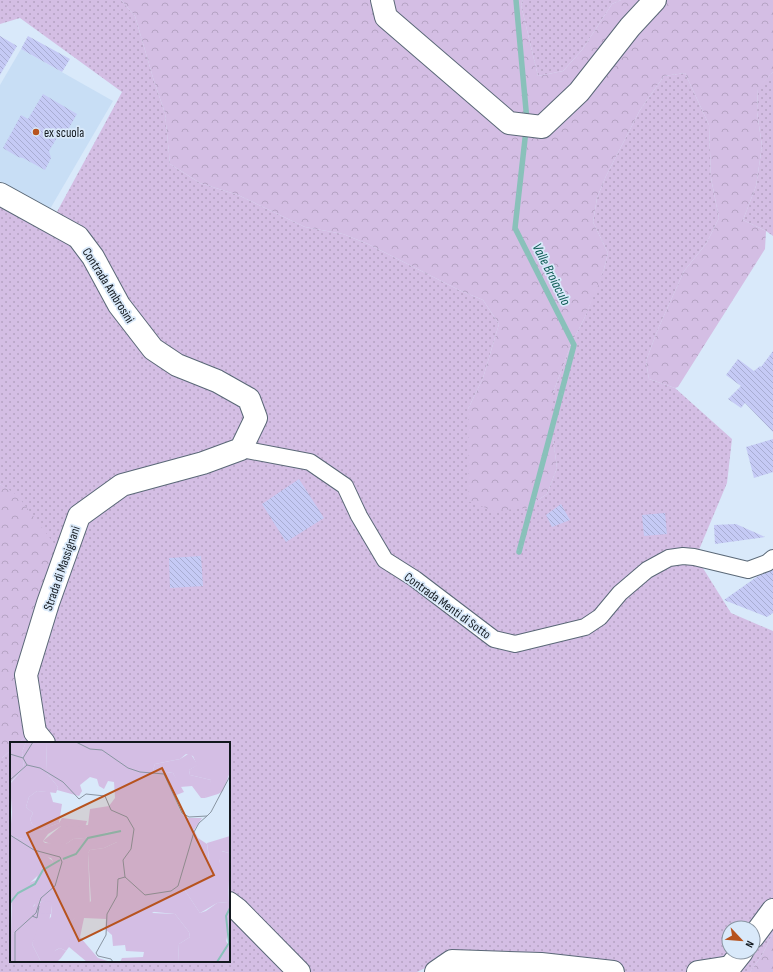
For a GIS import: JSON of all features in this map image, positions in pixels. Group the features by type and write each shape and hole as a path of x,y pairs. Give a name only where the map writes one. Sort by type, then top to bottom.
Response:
{"street":[{"path":"382,0 386,17 509,122 542,127 579,92 630,27 656,0"},
{"name":"Contrada Ambrosini","path":"0,194 78,237 93,257 119,305 153,349 177,365 217,381 249,399 256,418 241,449"},
{"name":"Contrada Menti di Sotto","path":"241,449 310,462 344,486 359,516 385,560 414,579 494,639 510,643 515,644 585,627 600,617 620,593 647,570 669,558 683,556 694,557 748,570 767,563 773,558"},
{"name":"Strada di Massignani","path":"43,742 35,732 26,675 48,603 79,516 122,485 203,463 241,449"},
{"path":"230,905 298,972"},
{"path":"761,926 773,910"},
{"path":"698,972 730,967 736,960"},
{"path":"436,972 452,961 541,964 613,972"}],"shaded area":[{"path":"21,49 113,101 50,209 0,181 0,85"}],"green space":[{"path":"0,0 121,0 135,16 165,113 170,164 200,183 238,195 305,227 343,234 368,244 459,290 483,300 499,324 483,378 468,409 468,501 526,508 547,494 557,468 553,438 553,393 572,342 584,319 604,269 608,253 593,222 597,198 606,176 640,110 664,76 685,73 709,125 711,178 719,218 706,244 684,271 658,329 646,361 649,379 675,388 732,439 727,483 696,557 731,613 773,631 773,933 761,956 761,920 721,920 721,960 758,960 750,972 575,972 456,953 417,972 0,972 0,758 10,751 10,962 230,962 230,742 20,742 34,729 35,665 67,575 55,546 17,496 0,484 0,186 52,221 122,92 20,18 0,24"},
{"path":"121,0 523,0 521,5 538,76 563,71 582,50 612,4 621,0 773,0 773,72 758,88 757,112 762,146 756,186 743,220 766,231 765,249 678,387 675,388 649,379 646,361 658,329 684,271 706,244 719,218 711,178 709,125 685,73 664,76 640,110 606,176 597,198 593,222 608,253 598,286 572,342 553,393 553,438 557,468 547,494 526,508 494,511 468,501 468,409 483,378 499,324 483,300 459,290 368,244 343,234 305,227 238,195 200,183 170,164 165,113 135,16"},
{"path":"523,0 621,0 612,4 582,50 563,71 538,76 521,5"},
{"path":"773,72 773,236 743,220 756,186 762,146 757,112 758,87"},
{"path":"0,484 17,495 56,546 67,575 35,665 43,701 34,729 20,742 10,742 10,751 0,758"},
{"path":"773,933 773,972 750,972 758,960 761,960"}],"building":[{"path":"0,36 17,46 0,75"},
{"path":"28,36 70,59 62,72 21,49"},
{"name":"ex scuola","path":"43,94 77,114 66,133 61,131 49,151 51,158 45,170 3,148 21,115 28,119"},
{"path":"773,351 773,432 745,403 741,408 728,399 741,386 726,375 738,359 754,371 760,366 761,367"},
{"path":"773,439 773,472 754,478 746,447"},
{"path":"299,479 324,518 286,542 262,504"},
{"path":"561,504 570,520 552,527 546,515"},
{"path":"665,513 667,534 644,536 642,515"},
{"path":"736,524 765,537 715,544 714,525"},
{"path":"201,556 203,586 170,588 169,558"},
{"path":"773,570 773,613 767,617 724,600 758,576"}],"waterway":[{"name":"Valle Broiaculo","path":"516,0 527,121"},
{"name":"Valle Broiaculo","path":"519,552 574,345 515,228 526,130"}],"place":[{"name":"ex scuola","path":"36,132"}]}
